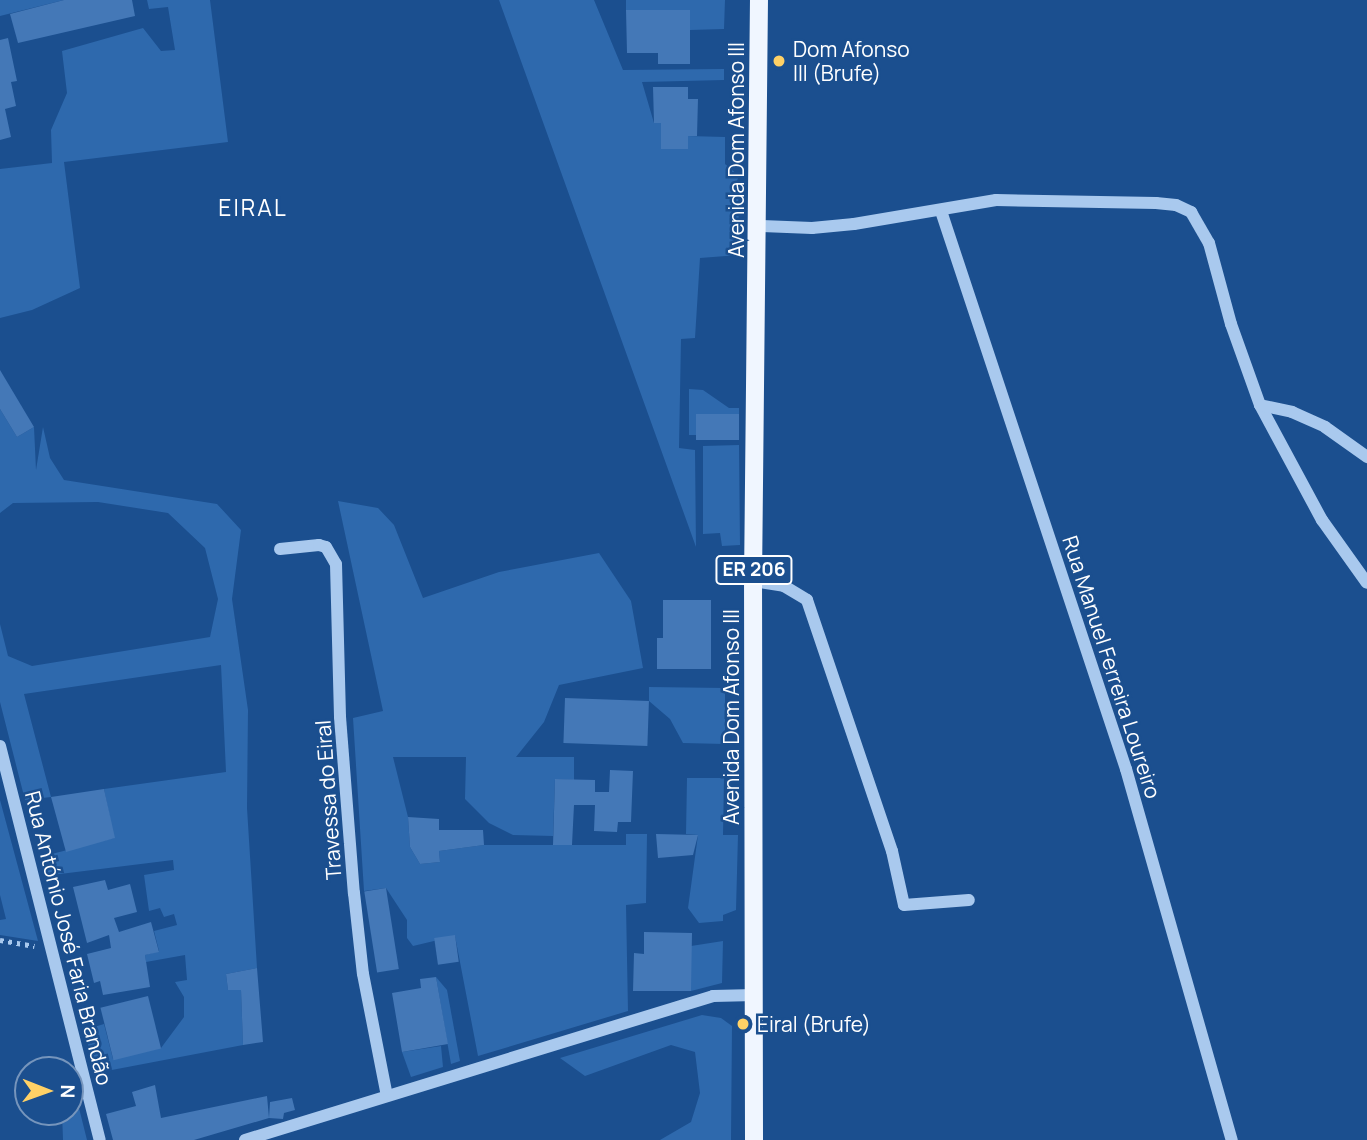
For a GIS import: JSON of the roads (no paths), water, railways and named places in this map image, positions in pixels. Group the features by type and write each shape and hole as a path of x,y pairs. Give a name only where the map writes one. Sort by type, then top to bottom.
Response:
{"main road":[{"name":"Avenida Dom Afonso III","path":"754,1140 753,581 759,226 759,0"}],"street":[{"path":"759,226 822,227 942,211 996,200 1156,203 1176,205 1191,212 1199,221 1209,243 1231,324 1260,405 1322,520 1367,583"},
{"name":"Rua Manuel Ferreira Loureiro","path":"942,211 1126,769 1232,1140"},
{"path":"1260,405 1292,412 1325,427 1367,457"},
{"name":"Travessa do Eiral","path":"280,549 319,545 326,547 336,564 341,717 354,893 362,974 387,1096"},
{"path":"753,581 784,586 807,600 892,851 904,905 970,900"},
{"name":"Rua António José Faria Brandão","path":"0,746 100,1140"},
{"path":"245,1140 713,996 755,995"}],"place":[{"name":"Dom Afonso III (Brufe)","path":"779,61"},
{"name":"Eiral (Brufe)","path":"743,1024"}],"district":[{"name":"EIRAL","path":"253,207"}]}
